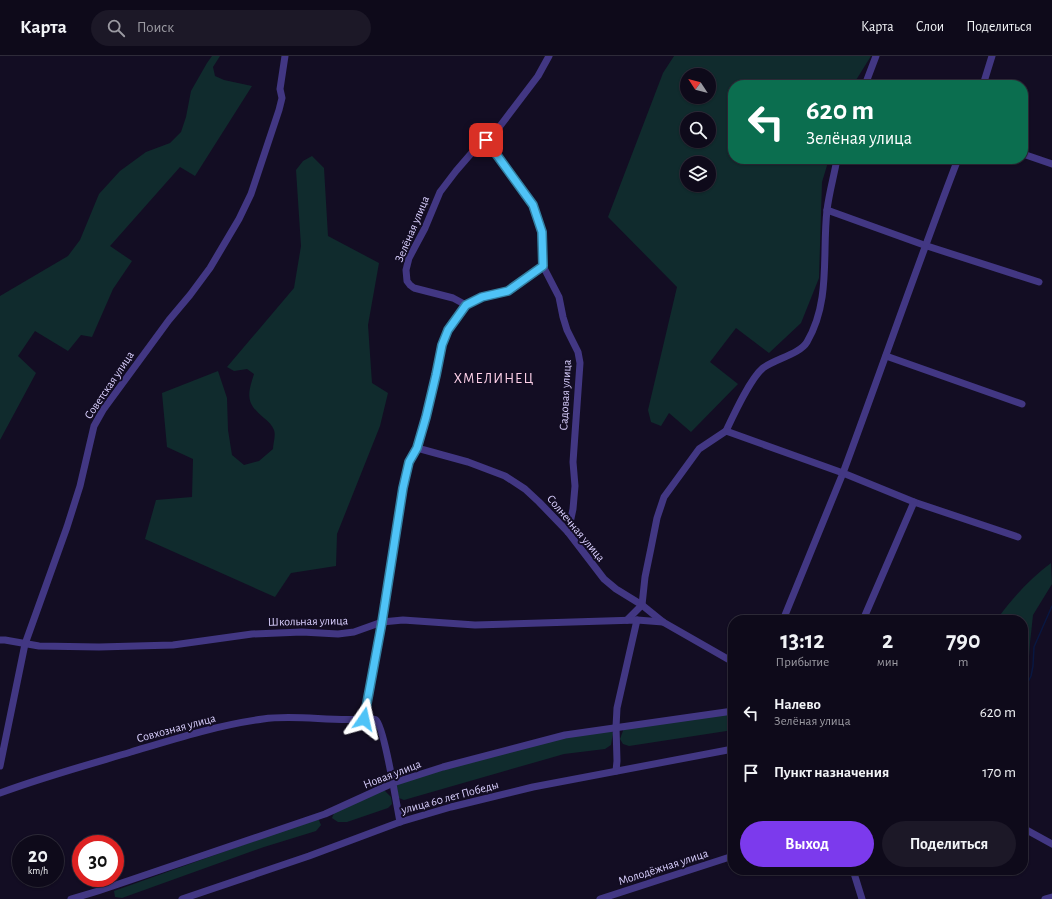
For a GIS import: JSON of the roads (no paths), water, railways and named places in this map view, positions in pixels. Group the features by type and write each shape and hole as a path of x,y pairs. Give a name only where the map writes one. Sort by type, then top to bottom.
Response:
{"street":[{"name":"Советская улица","path":"0,766 25,644 67,527 80,486 94,426 103,410 169,320 210,268 239,219 251,194 279,110 282,98 280,89 285,56"},
{"name":"Зелёная улица","path":"466,305 453,298 414,288 410,285 407,281 406,270 409,258 425,228 440,192 475,149 497,130 526,94 549,56"},
{"path":"867,80 876,56"},
{"path":"985,80 992,56"},
{"path":"400,822 393,783 378,723 372,719 364,719 382,622 403,488 409,462 417,448 436,375 442,345 448,330 466,305 482,297 508,291 543,266 542,232 533,205 486,140"},
{"path":"1028,156 1052,164"},
{"path":"627,620 642,605 645,577 664,497 699,449 726,431 739,403 756,376 764,368 791,354 806,343 817,321 824,286 827,210 836,164"},
{"path":"785,615 843,473 886,356 924,245 956,164"},
{"path":"827,210 924,245 1039,282"},
{"name":"Садовая улица","path":"543,266 559,297 567,330 578,352 580,363 573,462 575,486 573,509 568,532"},
{"path":"886,356 1022,404"},
{"path":"726,431 843,473 914,502 1018,537"},
{"name":"Солнечная улица","path":"417,448 468,462 505,476 525,489 568,532 604,579 616,589 642,605 663,622 728,659"},
{"path":"865,615 914,502"},
{"name":"Школьная улица","path":"0,640 39,646 99,647 173,645 252,634 302,632 338,634 354,632 382,622 402,620 476,625 627,620 663,622"},
{"path":"616,771 616,727 618,708 637,620"},
{"name":"Новая улица","path":"71,899 105,889 325,814 393,783 442,767 565,735 728,712"},
{"name":"Совхозная улица","path":"0,793 28,783 173,739 265,718 364,719"},
{"name":"улица 60 лет Победы","path":"182,899 309,856 400,822 533,787 728,750"},
{"path":"1028,831 1052,844"},
{"name":"Молодёжная улица","path":"600,899 728,858"},
{"path":"855,875 862,899"},
{"path":"1046,899 1052,897"}],"waterway":[{"path":"1028,682 1033,666 1034,647 1052,606"}],"district":[{"name":"ХМЕЛИНЕЦ","path":"494,378"}]}
